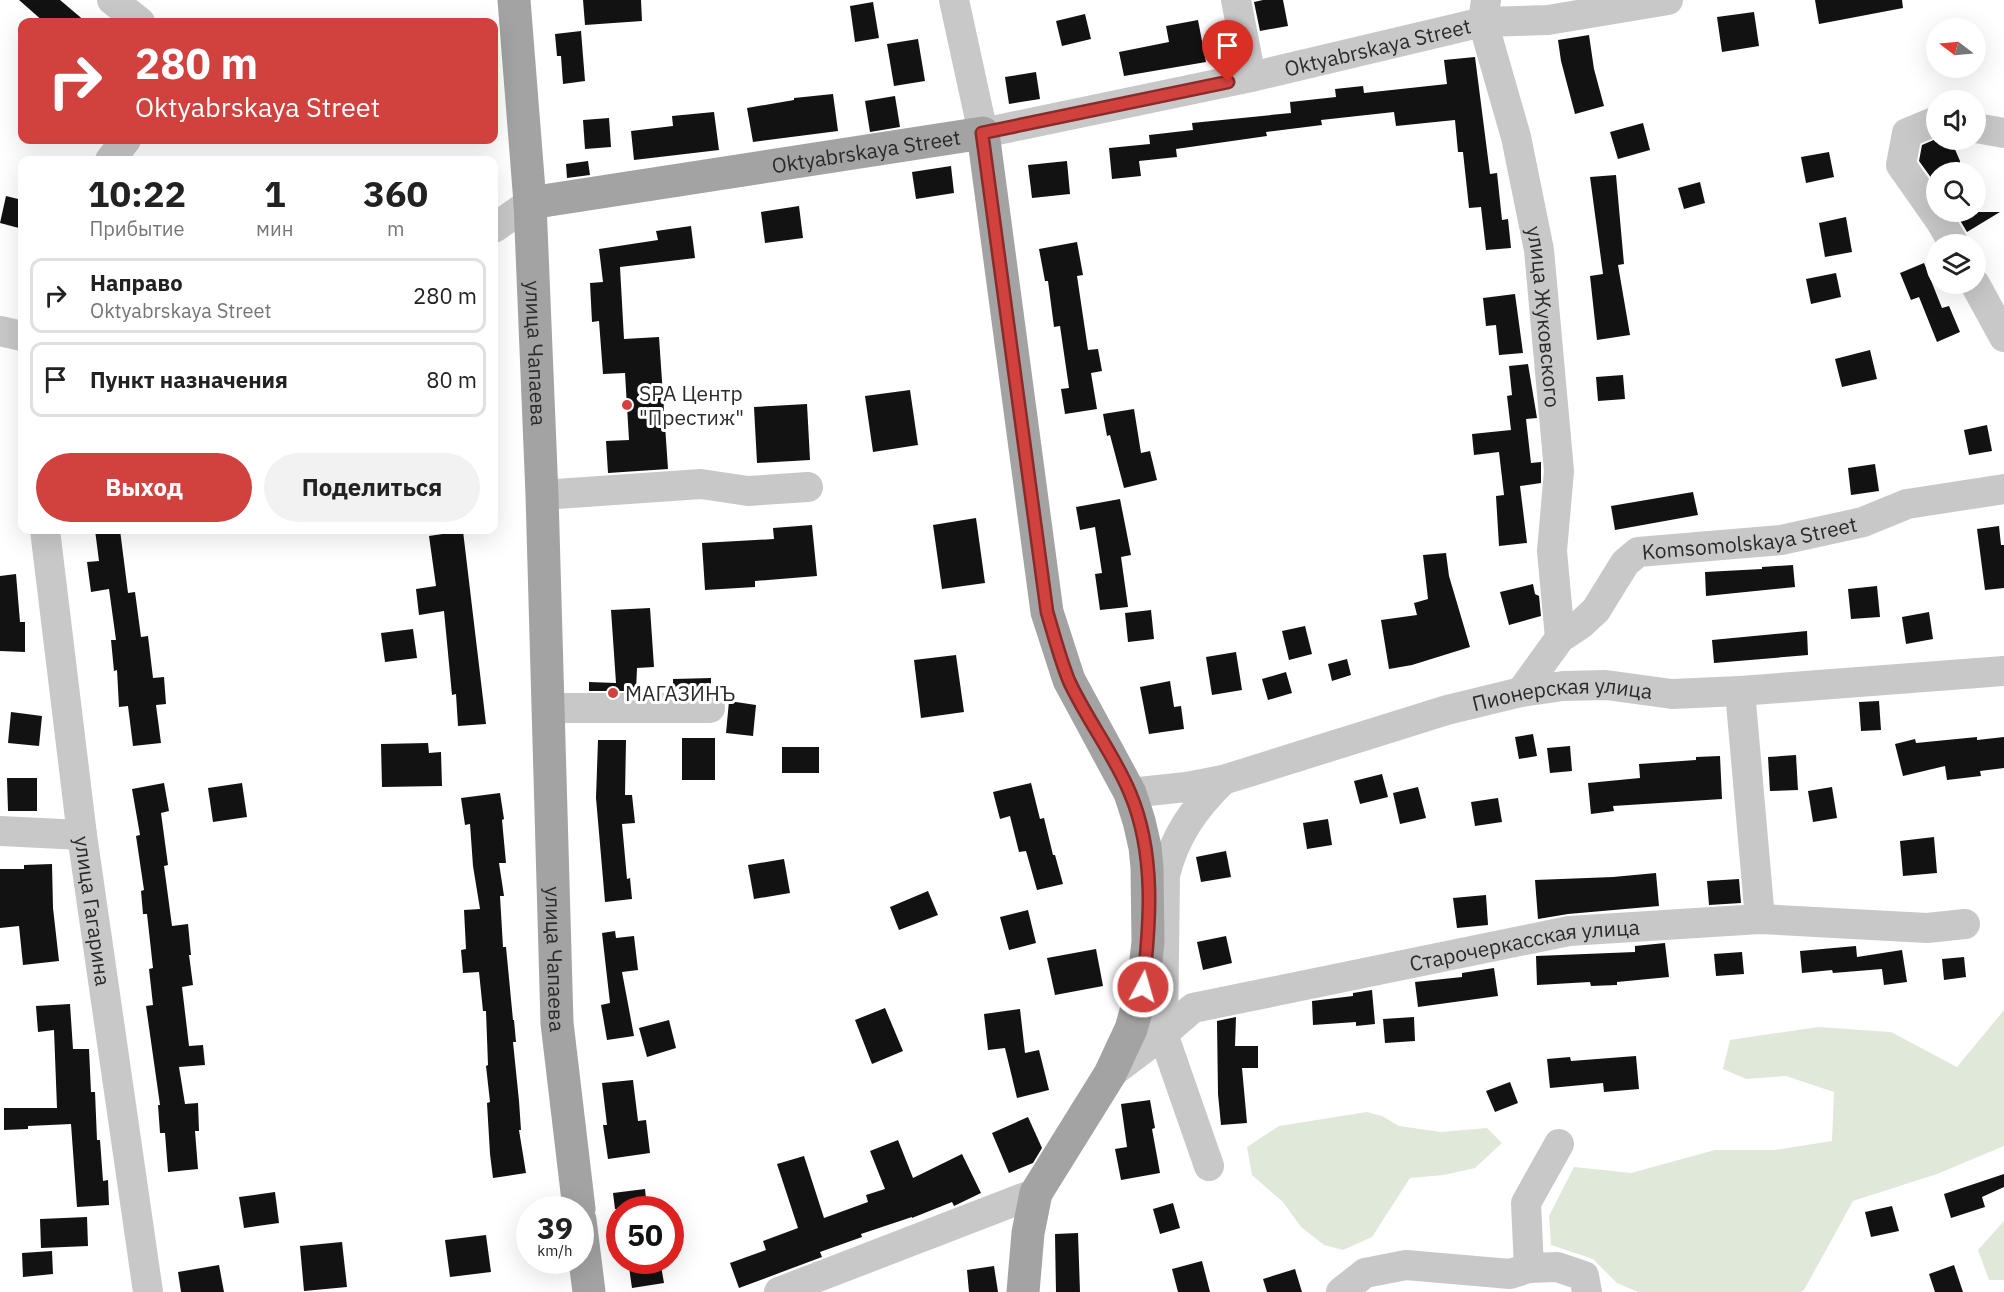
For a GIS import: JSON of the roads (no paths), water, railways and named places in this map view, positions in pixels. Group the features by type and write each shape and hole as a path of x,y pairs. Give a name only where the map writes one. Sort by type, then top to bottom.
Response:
{"main road":[{"name":"улица Чапаева","path":"514,0 530,203 542,495 556,1023 577,1196"},
{"name":"Oktyabrskaya Street","path":"530,203 982,133"},
{"path":"982,133 1047,612 1069,680 1130,793 1145,847 1148,892 1148,942 1143,987 1131,1029 1110,1074 1036,1193 1028,1233 1023,1292"},
{"path":"587,1274 589,1292"}],"street":[{"path":"112,0 135,18"},
{"path":"954,0 982,133"},
{"path":"1236,0 1251,77"},
{"name":"Oktyabrskaya Street","path":"982,133 1251,77 1484,11 1548,20 1668,0"},
{"name":"улица Жуковского","path":"1484,11 1516,137 1539,250 1559,471 1552,551 1560,638"},
{"path":"1926,124 1907,133 1901,165 1948,234"},
{"path":"1986,130 2004,133"},
{"path":"113,156 123,144"},
{"name":"Oktyabrskaya Street","path":"498,225 530,203"},
{"path":"1981,294 2004,337"},
{"path":"542,495 701,484 748,491 808,487"},
{"name":"Komsomolskaya Street","path":"1521,692 1560,638 1581,624 1596,610 1625,563 1638,552 1781,540 1863,522 1907,504 2004,489"},
{"name":"улица Гагарина","path":"45,534 82,835 148,1292"},
{"name":"Пионерская улица","path":"1130,793 1186,787 1222,780 1447,710 1521,692 1563,686 1606,685 1672,694 2004,671"},
{"path":"1740,691 1760,919"},
{"path":"548,708 710,708"},
{"path":"1209,1166 1163,1034 1165,874 1171,850 1183,827 1204,798 1222,780"},
{"path":"0,831 82,835"},
{"name":"Старочеркасская улица","path":"1110,1074 1193,1008 1569,931 1760,919 1927,928 1965,924"},
{"path":"1521,1278 1526,1203 1559,1144"},
{"path":"779,1292 1036,1193"},
{"path":"1341,1292 1365,1273 1406,1265 1521,1278 1557,1267 1584,1276 1587,1292"}],"place":[{"name":"SPA Центр \"Престиж\"","path":"627,405"},
{"name":"МАГАЗИНЪ","path":"613,693"}]}
